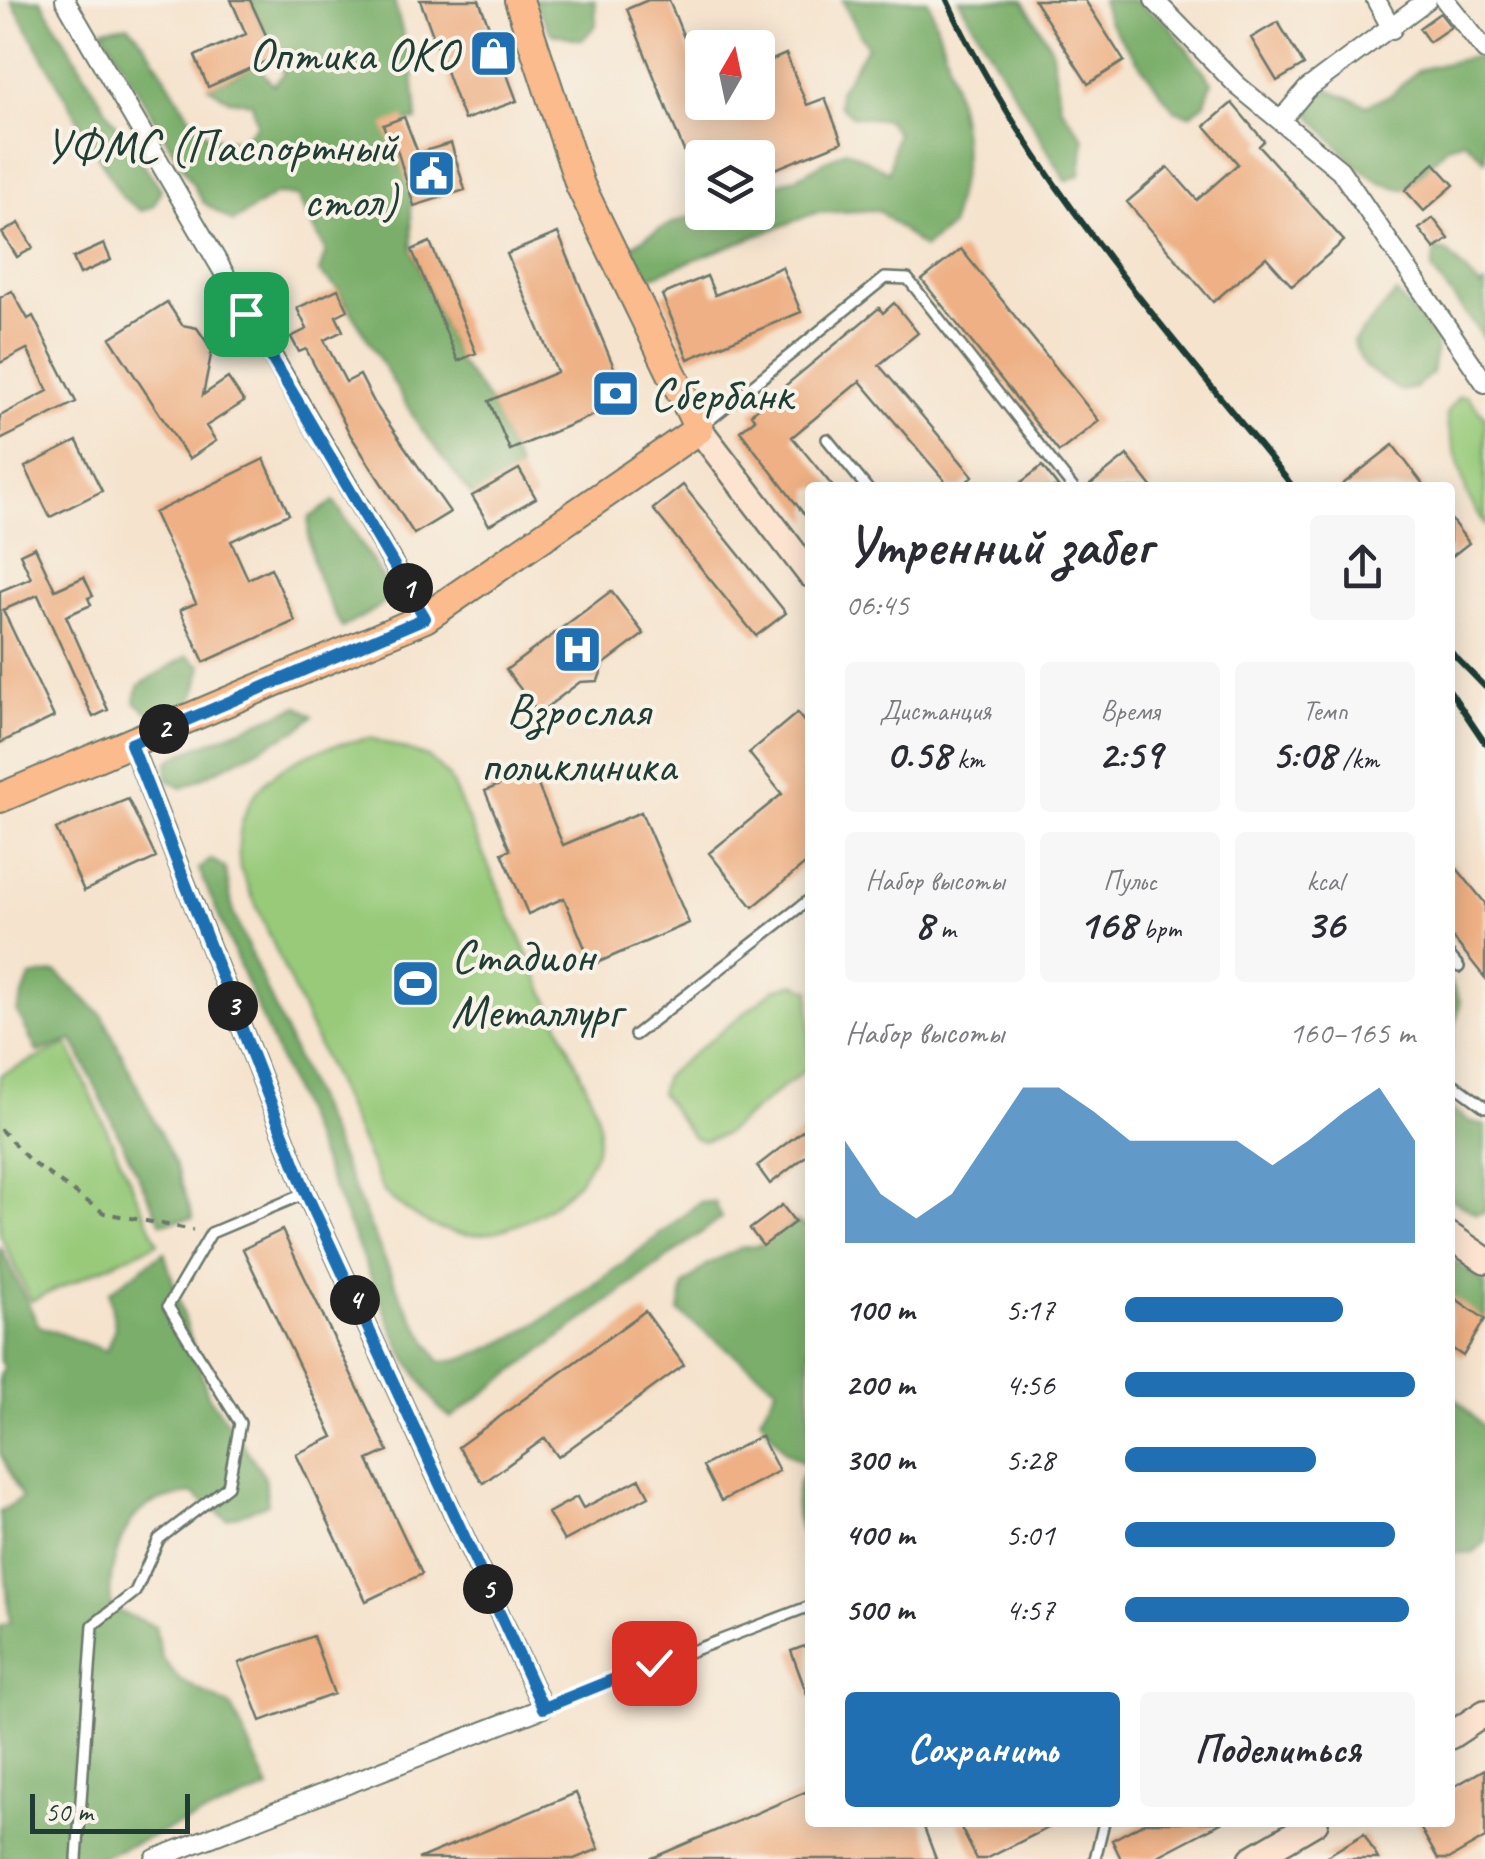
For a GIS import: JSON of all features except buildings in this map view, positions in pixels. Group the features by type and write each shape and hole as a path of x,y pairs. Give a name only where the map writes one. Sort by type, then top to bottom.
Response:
{"main road":[{"path":"519,0 580,185 698,429 805,568"},
{"path":"0,798 425,618 698,429"},
{"path":"1455,1239 1485,1260"},
{"path":"1455,1733 1485,1713"},
{"path":"1252,1859 1306,1827"}],"street":[{"path":"64,0 425,618"},
{"path":"1154,0 1238,86 1340,170 1485,383"},
{"path":"1376,0 1392,29"},
{"path":"1282,120 1307,89 1427,0"},
{"path":"1444,0 1485,50"},
{"path":"131,744 306,1193 543,1708 155,1859"}],"lane":[{"path":"698,429 885,278 908,279 1069,482"},
{"path":"826,439 862,482"},
{"path":"636,1035 805,903"},
{"path":"1455,962 1459,967"},
{"path":"1455,1084 1485,1106"},
{"path":"78,1859 93,1626 136,1592 159,1539 228,1486 240,1423 168,1306 210,1233 306,1193"},
{"path":"543,1708 805,1608"},
{"path":"1095,1859 1103,1827"}],"path":[{"path":"0,1129 30,1162 104,1213 210,1233"}],"green space":[{"path":"11,0 41,0 113,121 161,189 154,206 141,211 121,196"},
{"path":"250,0 394,0 413,72 417,120 384,125 410,175 412,250 458,361 489,401 519,469 472,496 419,426 338,289 319,272 326,251 297,196 276,194 233,222 203,202 102,29 128,25 199,128 212,137 240,141 257,125 252,103 230,100 208,87 257,65 273,85 284,74"},
{"path":"534,0 595,0 596,25 582,40 551,33"},
{"path":"842,0 928,0 947,59 964,149 951,226 923,248 878,210 815,213 775,228 775,185 846,150 889,172 896,132 886,120 852,116 839,105 839,91 867,47"},
{"path":"959,0 1023,0 1051,47 1061,107 1084,139 1080,175 1066,181"},
{"path":"1102,0 1133,0 1168,24 1212,82 1205,103 1190,115 1174,110 1108,21"},
{"path":"1477,56 1485,65 1485,160 1465,141 1448,146 1405,189 1390,186 1364,171 1310,115 1311,99 1328,89 1367,105 1391,95 1418,70"},
{"path":"685,219 685,230 771,230 647,278 629,248"},
{"path":"1435,249 1447,252 1481,287 1485,284 1485,339 1432,270"},
{"path":"1396,293 1437,341 1432,373 1416,388 1400,391 1364,366 1353,342"},
{"path":"1459,396 1467,396 1485,417 1485,525 1468,497 1447,424 1447,412"},
{"path":"334,501 392,593 381,606 342,628 317,575 309,533 309,518"},
{"path":"187,656 202,666 194,696 186,708 154,717 135,702 138,686"},
{"path":"299,706 313,716 300,728 182,788 167,779 168,762 182,753"},
{"name":"Стадион Металлург","path":"371,738 428,757 449,777 596,1114 596,1150 586,1171 570,1189 530,1219 485,1234 464,1234 430,1225 383,1191 240,869 239,839 245,813 273,775 318,751"},
{"path":"211,859 225,868 234,915 402,1299 440,1362 470,1356 540,1322 612,1272 700,1202 715,1202 721,1218 451,1418 438,1407 402,1351 199,869"},
{"path":"56,972 103,1016 175,1164 193,1218 161,1223 73,1040 37,1052 17,1011 30,977"},
{"path":"795,984 805,988 805,1070 723,1135 703,1141 693,1137 660,1093 665,1076 775,989"},
{"path":"1455,992 1460,1002 1455,1027"},
{"path":"68,1044 158,1243 31,1301 0,1234 0,1075"},
{"path":"1455,1111 1485,1125 1485,1212 1476,1214 1455,1201"},
{"path":"795,1222 805,1225 805,1464 785,1452 760,1418 777,1387 679,1312 684,1285 708,1264 740,1248 763,1245"},
{"path":"0,1246 39,1326 106,1351 115,1327 109,1292 164,1252 208,1395 264,1475 268,1504 227,1519 192,1493 157,1501 141,1511 118,1550 110,1596 112,1609 155,1626 161,1656 180,1680 232,1707 269,1789 96,1859 0,1859 0,1626 10,1623 0,1512 22,1498 0,1453 0,1376 4,1368 0,1361"},
{"path":"1455,1262 1485,1284 1485,1319 1455,1301"},
{"path":"1455,1397 1485,1429 1485,1542 1473,1553 1455,1552"},
{"path":"805,1469 805,1538 796,1507"}],"railway":[{"path":"947,0 981,67 1061,193 1289,482"},
{"path":"1455,656 1485,687"},
{"path":"1455,698 1485,743"}],"place":[{"name":"Оптика ОКО","path":"493,54"},
{"name":"УФМС (Паспортный стол)","path":"432,174"},
{"name":"Сбербанк","path":"615,394"},
{"name":"Взрослая поликлиника","path":"578,650"},
{"name":"Стадион Металлург","path":"416,984"}],"route":[{"path":"246,314 425,618 131,744 306,1193 543,1708 654,1663"}]}
